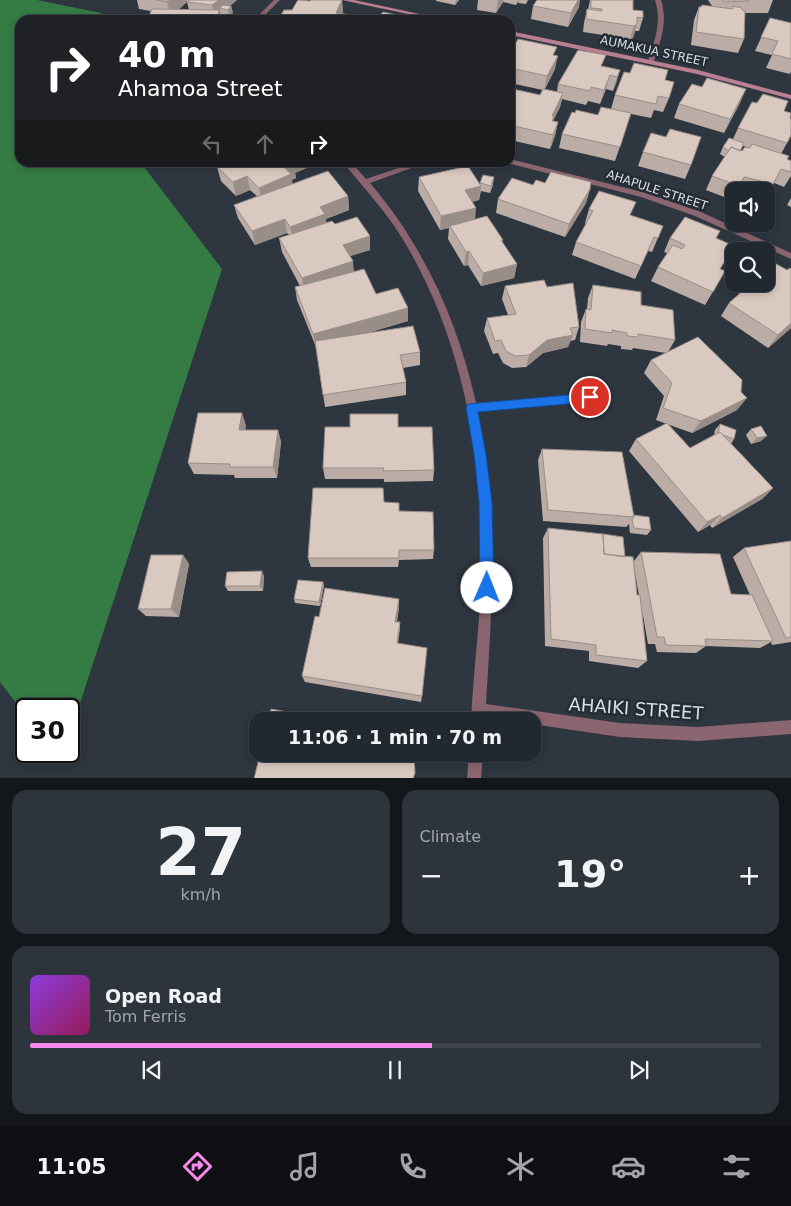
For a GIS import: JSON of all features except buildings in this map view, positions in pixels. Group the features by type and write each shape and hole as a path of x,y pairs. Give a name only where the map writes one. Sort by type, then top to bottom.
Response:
{"street":[{"path":"261,15 277,0"},
{"path":"345,0 420,15"},
{"path":"651,61 662,30 658,0"},
{"name":"AUMAKUA STREET","path":"515,34 651,61 728,79 791,97"},
{"name":"AHAPULE STREET","path":"515,162 642,195 717,222 791,256"},
{"path":"351,167 388,210 410,244 437,296 464,375 472,408 480,454 487,539 487,588 478,712"},
{"path":"365,182 410,167"},
{"path":"472,408 590,397"},
{"name":"AHAIKI STREET","path":"541,722 620,730 698,734 791,727"},
{"path":"474,778 475,762"}],"green space":[{"path":"0,0 37,0 101,13 101,15 15,15 15,167 144,167 222,269 80,703 80,698 15,698 15,702 0,682"}],"route":[{"path":"487,588 485,502 480,454 472,408 590,397"}]}
